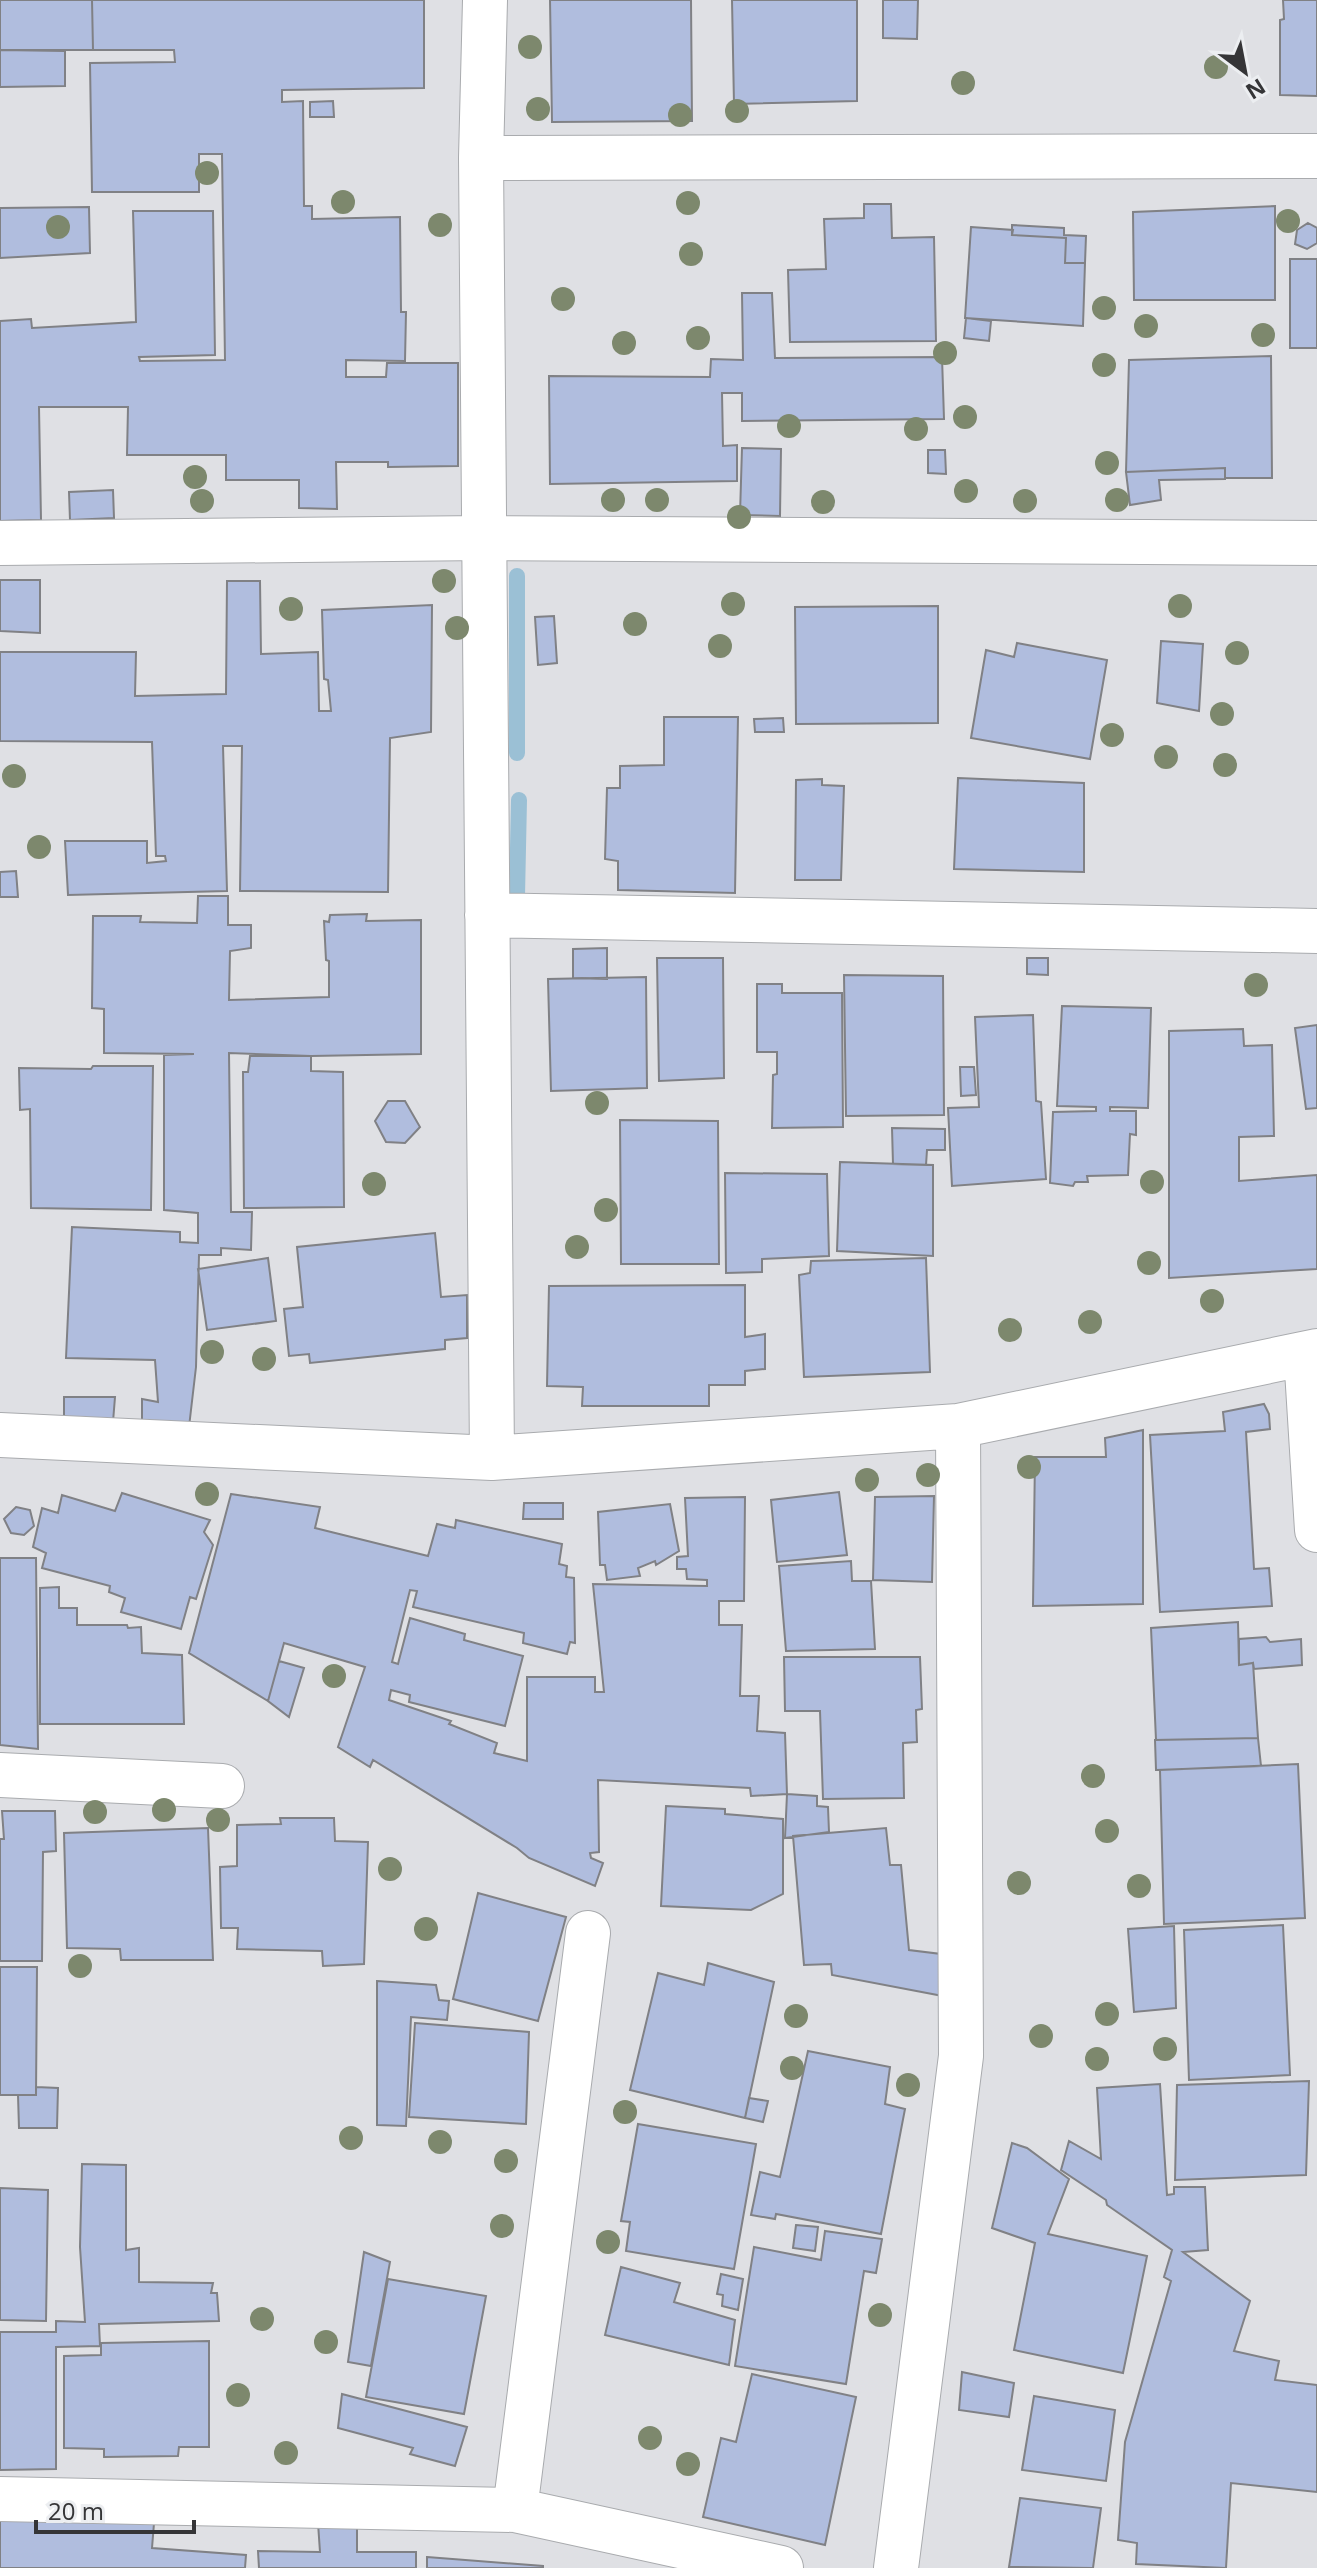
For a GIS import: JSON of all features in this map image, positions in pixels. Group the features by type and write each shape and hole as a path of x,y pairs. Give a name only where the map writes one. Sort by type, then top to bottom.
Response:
{"street":[{"path":"485,0 481,158 492,1458"},
{"path":"481,158 1317,156"},
{"path":"0,543 484,538 1317,543"},
{"path":"487,915 1317,931"},
{"path":"0,1435 492,1458 958,1426 1312,1352 1317,1530"},
{"path":"896,2568 961,2056 958,1426"},
{"path":"0,1775 222,1786"},
{"path":"515,2510 588,1933"},
{"path":"0,2499 515,2510 781,2568"}],"building":[{"path":"0,0 92,0 93,50 0,50"},
{"path":"92,0 424,0 424,88 282,90 282,102 303,101 304,206 312,206 312,219 400,217 401,312 406,312 405,361 346,360 346,377 386,377 387,363 458,363 458,466 388,467 388,462 336,462 337,509 299,508 299,480 226,480 226,455 127,455 128,407 39,407 41,520 0,521 0,321 31,319 32,328 136,322 133,211 213,211 215,355 139,357 140,361 225,360 222,154 199,154 199,192 92,192 90,63 175,62 174,50 93,50"},
{"path":"550,0 691,0 692,121 552,122"},
{"path":"732,0 857,0 857,101 734,104"},
{"path":"883,0 918,0 917,39 883,38"},
{"path":"1283,0 1317,0 1317,96 1280,95"},
{"path":"0,50 65,51 65,86 0,87"},
{"path":"333,101 334,117 310,117 310,102"},
{"path":"864,204 891,204 892,238 934,237 936,341 790,342 788,270 826,269 824,219 864,218"},
{"path":"1275,206 1275,300 1134,300 1133,212"},
{"path":"89,207 90,253 0,258 0,208"},
{"path":"1308,223 1317,228 1317,243 1307,249 1295,244 1297,230"},
{"path":"1012,225 1064,228 1064,235 1086,236 1085,263 1065,263 1066,238 1012,235"},
{"path":"971,227 1013,230 1012,235 1066,238 1065,263 1085,263 1083,326 965,318"},
{"path":"1290,259 1317,259 1317,348 1290,348"},
{"path":"742,293 772,293 775,358 942,357 944,419 742,421 742,393 722,393 723,446 737,445 737,481 550,484 549,376 710,377 711,359 743,360"},
{"path":"966,318 991,321 989,341 964,338"},
{"path":"1271,356 1272,478 1225,478 1225,468 1126,472 1129,360"},
{"path":"742,448 781,449 780,516 740,515"},
{"path":"928,450 945,450 946,474 928,473"},
{"path":"1225,468 1225,479 1159,480 1161,500 1130,505 1126,472"},
{"path":"113,490 114,518 70,520 69,492"},
{"path":"0,580 40,580 40,633 0,631"},
{"path":"227,581 260,581 261,654 318,652 319,711 331,711 328,680 324,679 322,610 432,605 431,732 390,738 388,892 240,891 242,746 223,746 227,891 68,895 65,841 147,841 147,863 166,861 165,856 156,856 152,742 0,741 0,652 136,652 135,696 226,694"},
{"path":"938,606 938,723 796,724 795,607"},
{"path":"554,616 557,663 538,665 535,617"},
{"path":"1161,641 1203,644 1199,711 1157,703"},
{"path":"1017,643 1107,660 1090,759 971,738 986,650 1014,657"},
{"path":"664,717 738,717 735,893 618,890 618,861 605,859 607,788 620,788 620,766 664,765"},
{"path":"783,718 784,732 755,732 754,719"},
{"path":"958,778 1084,783 1084,872 954,869"},
{"path":"822,779 822,785 844,786 841,880 795,880 796,780"},
{"path":"16,871 18,897 0,897 0,872"},
{"path":"198,896 228,896 228,925 251,925 251,948 230,951 229,1000 329,997 324,921 329,922 330,915 367,914 366,921 421,920 421,1054 311,1056 229,1053 231,1212 252,1212 251,1250 221,1248 221,1255 199,1255 196,1367 189,1427 142,1424 142,1399 158,1402 155,1360 66,1358 72,1227 180,1232 180,1242 198,1243 198,1213 164,1210 164,1055 194,1054 104,1053 104,1009 92,1008 93,916 141,916 140,922 197,923"},
{"path":"607,948 607,979 573,978 573,949"},
{"path":"657,958 723,958 724,1078 659,1081"},
{"path":"1027,958 1048,958 1048,975 1027,974"},
{"path":"844,975 943,976 944,1115 846,1116"},
{"path":"646,977 647,1088 551,1091 548,979"},
{"path":"757,984 782,984 782,993 842,993 843,1127 772,1128 773,1075 777,1074 777,1052 757,1052"},
{"path":"1062,1006 1151,1008 1148,1108 1110,1107 1110,1111 1136,1111 1136,1135 1130,1134 1128,1175 1087,1176 1088,1182 1075,1182 1073,1186 1050,1183 1053,1112 1096,1111 1096,1107 1057,1106"},
{"path":"1033,1015 1036,1101 1041,1102 1046,1179 952,1186 948,1108 979,1107 975,1017"},
{"path":"1317,1025 1317,1108 1306,1109 1295,1028"},
{"path":"1243,1029 1244,1046 1272,1045 1274,1136 1239,1137 1239,1181 1317,1175 1317,1269 1169,1278 1169,1031"},
{"path":"250,1056 311,1056 311,1071 343,1072 344,1207 244,1208 243,1072 248,1072"},
{"path":"93,1066 153,1066 151,1210 31,1208 30,1109 20,1110 19,1068 91,1069"},
{"path":"960,1067 974,1067 976,1095 961,1096"},
{"path":"388,1101 405,1101 420,1127 405,1143 386,1142 375,1121"},
{"path":"620,1120 718,1121 719,1264 621,1264"},
{"path":"892,1128 945,1129 945,1150 927,1150 926,1165 893,1164"},
{"path":"840,1162 933,1165 933,1256 837,1251"},
{"path":"725,1173 827,1174 829,1256 762,1259 762,1272 726,1273"},
{"path":"435,1233 441,1297 467,1295 467,1338 445,1340 445,1349 310,1363 309,1354 289,1356 284,1309 303,1307 297,1247"},
{"path":"268,1258 276,1321 207,1330 198,1269"},
{"path":"926,1258 930,1372 804,1377 799,1275 810,1273 811,1261"},
{"path":"745,1285 745,1337 765,1334 765,1369 745,1371 745,1385 709,1385 709,1406 582,1406 583,1387 547,1386 549,1286"},
{"path":"64,1397 115,1397 113,1422 64,1421"},
{"path":"1264,1404 1269,1414 1270,1429 1246,1432 1254,1569 1269,1568 1272,1606 1160,1612 1150,1435 1225,1431 1223,1412"},
{"path":"1143,1430 1143,1604 1033,1606 1035,1457 1106,1457 1105,1438"},
{"path":"839,1492 847,1555 777,1562 771,1500"},
{"path":"122,1493 210,1520 204,1532 213,1545 196,1599 190,1597 181,1629 121,1612 125,1598 109,1592 110,1586 42,1568 46,1553 33,1547 42,1508 58,1513 62,1495 115,1511"},
{"path":"231,1494 320,1507 315,1528 428,1556 437,1524 455,1528 456,1520 562,1544 559,1564 567,1566 566,1577 574,1578 575,1643 570,1642 567,1654 523,1643 524,1633 413,1607 417,1591 410,1590 392,1662 398,1664 410,1618 465,1634 464,1640 523,1656 505,1726 409,1702 410,1695 391,1690 389,1700 451,1721 449,1724 497,1743 494,1753 527,1761 527,1677 595,1677 595,1692 604,1692 593,1584 707,1586 707,1580 687,1579 686,1569 677,1569 677,1557 688,1556 685,1498 745,1497 744,1601 719,1601 719,1625 742,1625 740,1696 759,1696 757,1731 785,1733 787,1794 751,1796 750,1788 598,1780 599,1852 590,1853 591,1858 603,1863 595,1886 529,1858 373,1760 370,1767 338,1747 365,1667 284,1643 268,1701 189,1653"},
{"path":"934,1496 932,1582 873,1580 875,1497"},
{"path":"524,1503 563,1503 563,1519 523,1519"},
{"path":"670,1504 679,1551 656,1565 655,1561 638,1568 640,1576 607,1580 605,1565 600,1565 598,1512"},
{"path":"16,1507 30,1510 34,1526 24,1535 11,1533 4,1519"},
{"path":"0,1558 36,1558 38,1749 0,1745"},
{"path":"851,1561 852,1581 871,1581 875,1649 786,1651 779,1566"},
{"path":"59,1587 59,1608 77,1608 77,1625 141,1627 142,1653 182,1655 184,1724 40,1724 40,1588"},
{"path":"1238,1622 1239,1665 1253,1663 1258,1738 1156,1740 1151,1628"},
{"path":"1266,1637 1270,1642 1301,1639 1302,1665 1254,1669 1253,1663 1239,1665 1239,1639"},
{"path":"784,1657 920,1657 922,1709 916,1710 917,1742 903,1743 904,1798 823,1799 820,1711 785,1711"},
{"path":"279,1661 304,1668 289,1717 268,1701"},
{"path":"1258,1738 1261,1766 1156,1770 1155,1740"},
{"path":"1298,1764 1305,1918 1164,1924 1160,1770"},
{"path":"787,1794 817,1796 817,1806 828,1807 829,1832 785,1838"},
{"path":"666,1806 725,1809 725,1814 783,1819 783,1894 751,1910 661,1906"},
{"path":"2,1811 55,1811 56,1851 43,1852 42,1961 0,1961"},
{"path":"280,1818 334,1818 335,1841 368,1842 364,1964 323,1966 322,1951 237,1949 238,1928 221,1928 220,1867 237,1866 237,1825 281,1824"},
{"path":"208,1828 213,1960 121,1960 120,1949 67,1948 64,1833"},
{"path":"886,1828 890,1865 901,1865 909,1950 949,1955 948,1997 832,1975 831,1964 804,1965 793,1836"},
{"path":"478,1893 566,1917 538,2021 453,1999"},
{"path":"1283,1925 1290,2075 1189,2080 1184,1930"},
{"path":"1174,1926 1176,2008 1134,2012 1128,1929"},
{"path":"708,1963 774,1982 745,2118 630,2090 658,1973 704,1985"},
{"path":"0,1967 37,1967 36,2095 0,2095"},
{"path":"377,1981 436,1985 439,2000 449,2001 447,2020 411,2017 406,2126 377,2125"},
{"path":"415,2023 529,2032 526,2124 409,2117"},
{"path":"808,2051 890,2067 885,2104 905,2109 881,2234 776,2214 775,2219 751,2215 760,2172 780,2177"},
{"path":"1309,2081 1306,2175 1175,2180 1177,2085"},
{"path":"1160,2084 1167,2195 1174,2194 1174,2187 1205,2187 1208,2250 1183,2252 1250,2301 1234,2351 1279,2361 1275,2380 1317,2385 1317,2492 1231,2483 1226,2568 1136,2564 1137,2543 1118,2540 1125,2442 1171,2281 1164,2277 1172,2250 1061,2170 1069,2141 1101,2159 1097,2088"},
{"path":"36,2087 58,2088 57,2128 19,2128 18,2095 36,2095"},
{"path":"749,2098 768,2101 763,2122 745,2118"},
{"path":"638,2124 756,2144 734,2269 626,2251 630,2222 621,2221"},
{"path":"1012,2143 1027,2148 1069,2179 1048,2234 1147,2256 1123,2373 1014,2350 1035,2243 992,2228"},
{"path":"82,2164 126,2165 126,2250 139,2248 139,2282 213,2283 211,2293 217,2293 219,2321 99,2324 100,2346 56,2347 56,2469 0,2470 0,2332 56,2332 56,2321 85,2322 80,2247"},
{"path":"0,2188 48,2190 46,2321 0,2320"},
{"path":"796,2225 818,2227 815,2251 793,2248"},
{"path":"825,2231 882,2239 876,2273 864,2271 846,2384 735,2366 754,2247 821,2260"},
{"path":"364,2252 390,2262 371,2366 348,2362"},
{"path":"621,2267 680,2283 674,2302 735,2320 729,2365 605,2335"},
{"path":"721,2274 743,2279 738,2310 722,2306 723,2295 717,2294"},
{"path":"388,2279 486,2296 464,2414 366,2397"},
{"path":"209,2341 209,2447 179,2447 178,2456 104,2457 104,2449 64,2448 64,2356 101,2355 101,2343"},
{"path":"962,2372 1014,2383 1009,2417 959,2410"},
{"path":"752,2374 856,2397 825,2545 703,2517 721,2438 736,2442"},
{"path":"342,2394 467,2427 455,2466 410,2454 413,2448 338,2428"},
{"path":"1034,2396 1115,2410 1106,2481 1022,2470"},
{"path":"1020,2498 1101,2508 1093,2568 1009,2567"},
{"path":"155,2511 152,2548 246,2555 245,2568 0,2568 0,2513"},
{"path":"318,2523 357,2524 357,2552 416,2552 416,2568 259,2568 258,2551 320,2552"},
{"path":"427,2557 543,2566 543,2568 427,2568"}],"waterway":[{"path":"517,576 517,753"},
{"path":"517,896 519,800"}]}
